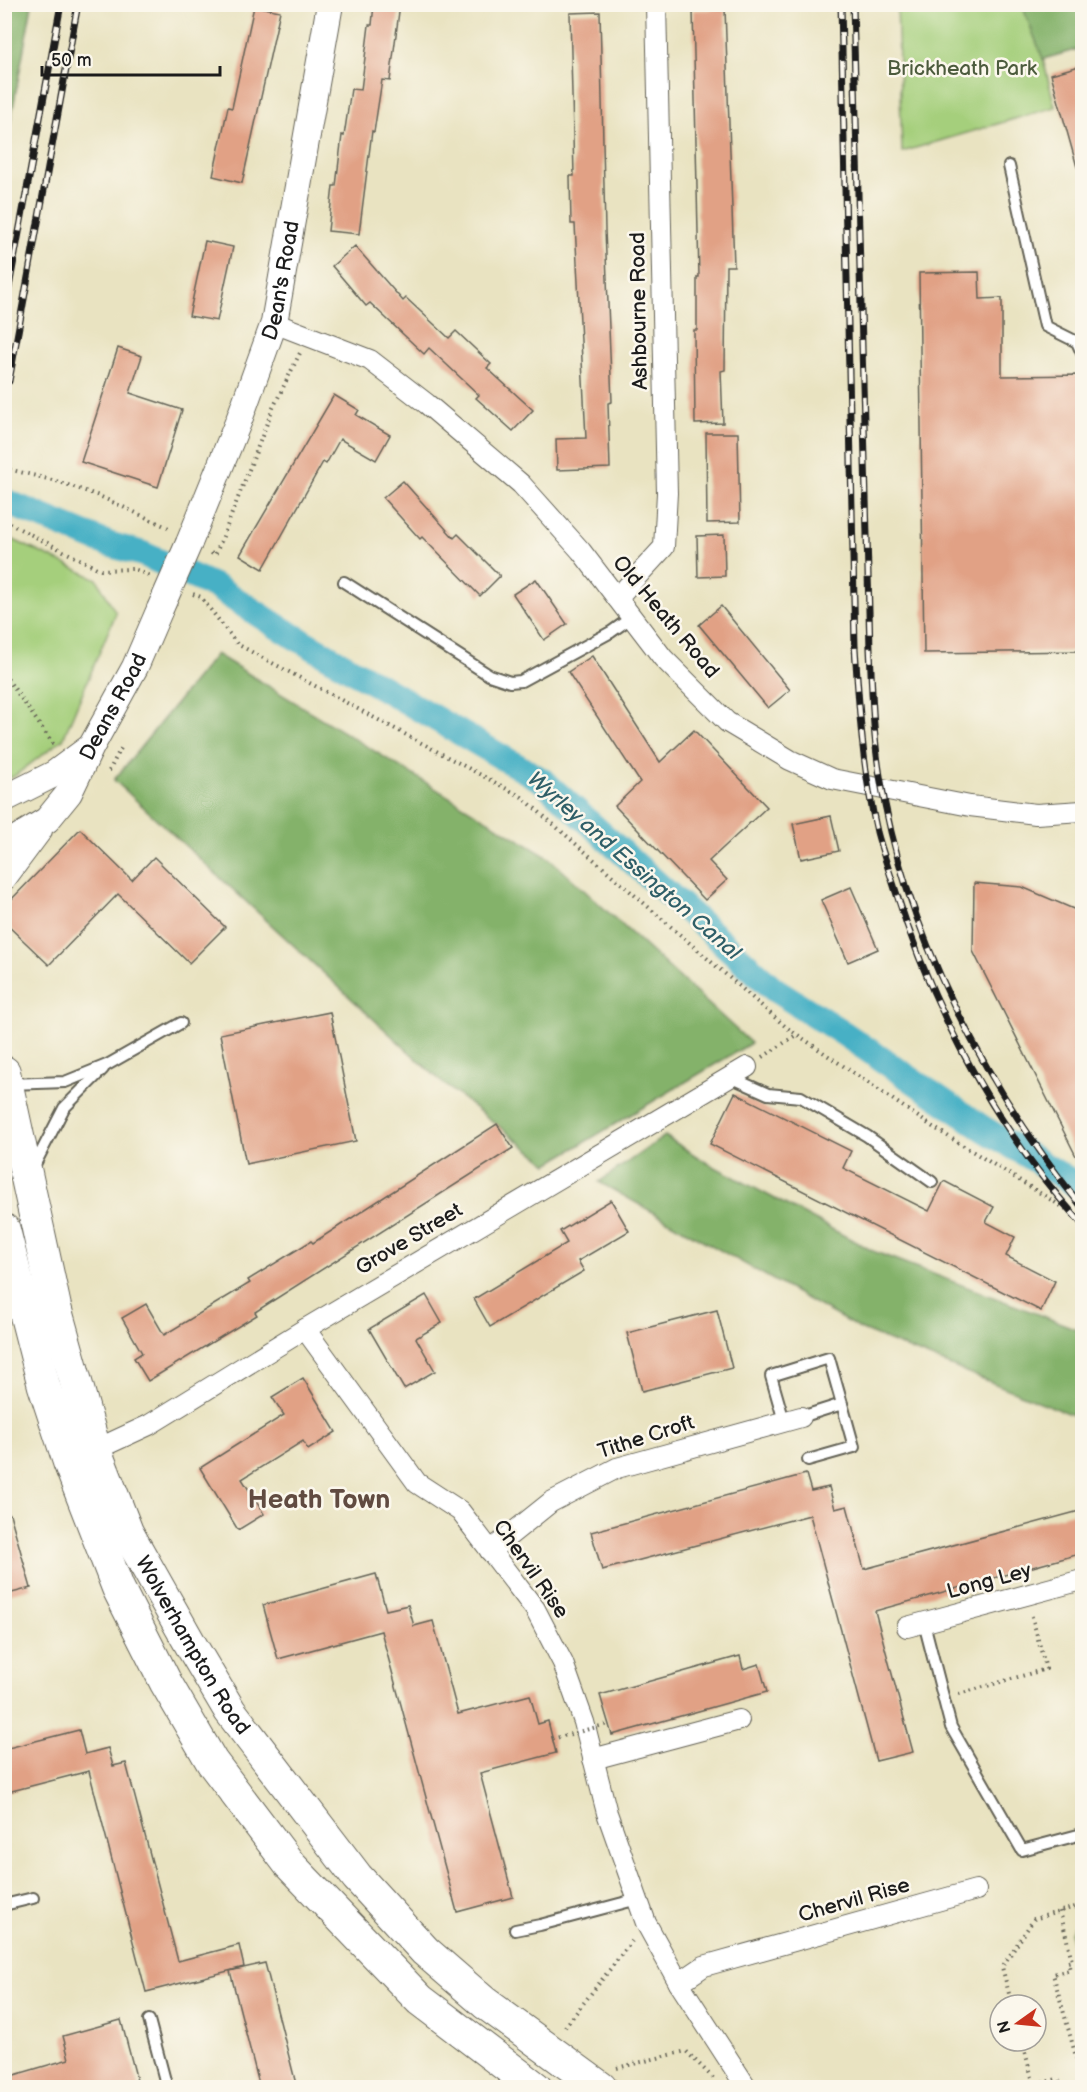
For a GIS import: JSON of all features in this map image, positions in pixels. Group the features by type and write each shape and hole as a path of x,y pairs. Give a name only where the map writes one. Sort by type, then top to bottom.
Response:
{"main road":[{"name":"Wolverhampton Road","path":"5,1080 55,1306 82,1456 118,1588 166,1683 212,1762 290,1865 420,2000 536,2088"},
{"name":"Wolverhampton Road","path":"4,1230 44,1386 230,1711 357,1877 425,1951 485,2003 605,2075"}],"street":[{"name":"Dean's Road","path":"191,541 239,420 274,323 330,4"},
{"name":"Ashbourne Road","path":"617,598 664,547 667,493 656,4"},
{"name":"Old Heath Road","path":"274,323 370,360 427,404 521,484 581,551 663,658 727,722 790,760 832,779 970,806 1036,814 1083,811"},
{"name":"Deans Road","path":"4,846 46,820 69,793 91,747 135,667 191,541"},
{"path":"4,816 54,774 91,747"},
{"path":"4,799 54,774"},
{"path":"4,877 46,820"},
{"name":"Grove Street","path":"82,1456 149,1425 305,1329 747,1067"},
{"name":"Chervil Rise","path":"305,1329 417,1483 460,1511 535,1609 563,1663 584,1722 607,1814 646,1923 679,1983 747,2088"},
{"name":"Tithe Croft","path":"490,1551 550,1502 616,1468 792,1419"},
{"name":"Long Ley","path":"916,1625 1083,1580"},
{"path":"593,1759 739,1720"},
{"name":"Chervil Rise","path":"679,1983 704,1966 976,1890"}],"lane":[{"path":"1009,166 1046,326 1077,342 1083,352"},
{"path":"344,582 489,675 510,682 521,681 611,632 632,617"},
{"path":"5,1080 64,1082 107,1065 181,1023"},
{"path":"29,1181 49,1135 64,1108 107,1065"},
{"path":"729,1077 768,1094 801,1097 867,1136 932,1182"},
{"path":"808,1460 854,1447 842,1404 829,1359 771,1376 792,1419 842,1404"},
{"path":"916,1625 944,1698 951,1727 1022,1850 1083,1834"},
{"path":"4,1905 33,1898"},
{"path":"515,1930 638,1899"},
{"path":"149,2020 167,2088"}],"path":[{"path":"215,555 273,408 309,337"},
{"path":"4,468 60,482 99,496 191,541"},
{"path":"4,521 101,570 134,569 153,577"},
{"path":"191,593 201,597 237,644 522,797 796,1035 933,1127 1083,1220"},
{"path":"4,674 57,748"},
{"path":"747,1067 796,1035"},
{"path":"944,1698 1046,1669 1027,1595"},
{"path":"552,1739 608,1724"},
{"path":"1009,1993 1002,1967 1034,1919 1083,1905"},
{"path":"1060,1911 1072,1961 1068,1962 1070,1970 1053,1974 1083,2078"},
{"path":"573,2035 564,2028 646,1923"},
{"path":"605,2075 617,2068 686,2051 721,2088"},
{"path":"1025,2053 1034,2085 1057,2079 1066,2088"}],"green space":[{"path":"4,5 32,5 5,151"},
{"name":"Brickheath Park","path":"897,5 1082,5 1082,48 1043,59 1055,107 902,152"},
{"path":"1022,5 1082,5 1082,48 1043,59"},
{"path":"5,536 97,579 116,613 63,739 13,777 5,779"},
{"path":"216,654 549,858 751,1043 548,1164 444,1084 114,780"},
{"path":"665,1136 704,1161 873,1251 1082,1331 1082,1419 862,1330 599,1182"},
{"path":"1082,1912 1082,1956 1077,1958 1070,1932"}],"building":[{"path":"374,4 400,4 390,81 382,80 374,132 372,131 359,234 328,231 333,186 336,186 342,135 344,136 351,89 361,90 369,25 372,25"},
{"path":"254,6 280,11 242,183 213,176 228,107 232,108"},
{"path":"725,9 734,266 726,266 725,370 721,371 723,423 695,424 694,330 697,330 697,277 699,277 693,10"},
{"path":"600,12 612,402 608,403 610,468 557,470 556,439 586,438 575,224 571,224 570,176 574,176 570,13"},
{"path":"1083,65 1083,167 1077,167 1051,74"},
{"path":"205,241 233,247 217,321 189,316"},
{"path":"355,246 403,301 406,298 449,338 456,331 491,364 487,368 533,410 513,431 476,398 479,395 429,348 424,354 370,303 366,306 332,266"},
{"path":"979,272 980,299 1002,298 1002,376 1083,375 1083,651 924,653 919,273"},
{"path":"118,348 142,356 130,393 182,410 158,487 81,462"},
{"path":"334,395 359,410 356,415 390,435 376,460 340,439 326,464 323,462 263,569 240,555"},
{"path":"706,433 738,433 740,522 707,523"},
{"path":"403,481 454,538 458,534 500,576 480,596 422,537 420,539 383,498"},
{"path":"724,535 725,576 698,577 697,536"},
{"path":"536,579 567,624 544,640 513,594"},
{"path":"721,606 790,690 768,708 699,625"},
{"path":"592,656 660,762 694,730 767,807 709,861 727,880 705,900 615,806 640,782 568,672"},
{"path":"831,816 839,851 801,859 793,824"},
{"path":"80,829 132,880 154,857 225,927 189,963 118,894 49,965 4,922 4,907"},
{"path":"974,883 1022,887 1083,913 1083,1170 973,951"},
{"path":"851,887 878,949 848,962 821,900"},
{"path":"330,1012 356,1141 246,1164 220,1034"},
{"path":"735,1093 851,1151 843,1168 929,1211 944,1181 994,1207 986,1222 1015,1237 1006,1256 1055,1281 1041,1311 710,1144"},
{"path":"497,1124 513,1148 255,1312 257,1315 148,1381 134,1358 142,1353 122,1318 146,1304 164,1335 250,1283 248,1280 311,1241 313,1243"},
{"path":"611,1200 629,1231 578,1261 584,1271 490,1327 474,1299 567,1243 560,1231"},
{"path":"426,1295 442,1323 416,1338 435,1371 404,1389 369,1329"},
{"path":"717,1310 732,1368 642,1391 627,1333"},
{"path":"303,1378 336,1432 308,1450 303,1441 242,1479 264,1514 238,1530 200,1468 284,1415 272,1397"},
{"path":"806,1474 811,1491 829,1487 835,1509 847,1506 864,1569 1083,1510 1083,1553 875,1611 913,1752 876,1761 810,1515 602,1570 591,1532"},
{"path":"10,1514 31,1588 4,1595 4,1515"},
{"path":"376,1574 386,1610 408,1605 414,1626 433,1621 458,1714 530,1695 538,1724 548,1721 556,1753 480,1773 513,1897 457,1912 381,1631 278,1659 263,1605"},
{"path":"740,1656 743,1669 759,1664 767,1692 612,1735 600,1695"},
{"path":"79,1730 85,1754 108,1748 113,1766 126,1763 178,1961 239,1945 244,1967 146,1992 89,1771 4,1793 4,1749"},
{"path":"265,1963 297,2088 260,2088 230,1971"},
{"path":"121,2020 139,2088 4,2088 4,2078 69,2059 63,2036"}],"waterway":[{"name":"Wyrley and Essington Canal","path":"4,501 108,544 143,554 216,587 278,627 543,781 774,989 984,1129 1082,1188"}],"railway":[{"path":"4,314 61,4"},
{"path":"9,381 78,4"},
{"path":"841,4 855,647 862,740 872,809 881,846 911,935 948,1024 995,1108 1051,1187 1082,1224"},
{"path":"853,4 870,649 874,729 880,776 892,834 908,892 929,949 954,1004 1013,1110 1046,1160 1082,1207"}],"district":[{"name":"Heath Town","path":"319,1500"}]}
